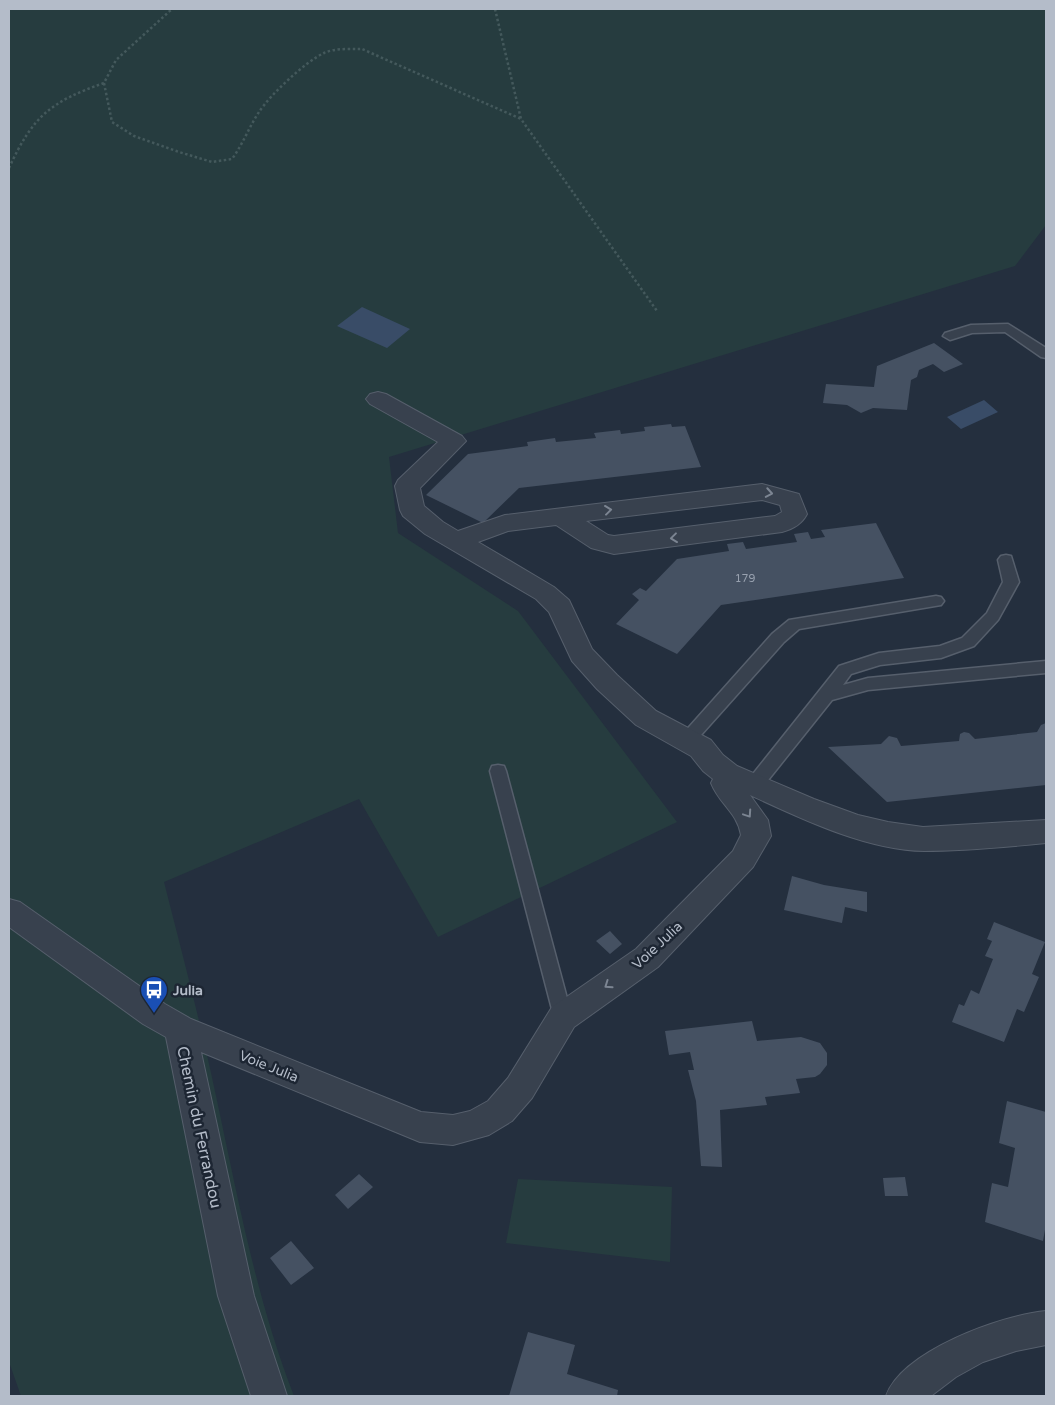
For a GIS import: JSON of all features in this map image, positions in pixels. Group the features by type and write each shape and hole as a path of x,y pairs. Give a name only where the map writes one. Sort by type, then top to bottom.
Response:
{"street":[{"path":"378,400 454,441 407,486 412,510 434,528 545,593 560,607 581,654 607,682 646,718 701,748 713,763 743,781 821,813 856,826 888,834 923,839 1046,832"},
{"path":"455,541 505,523 559,515 762,492 790,500 795,514 782,524 614,545 600,542 559,515"},
{"name":"Voie Julia","path":"180,1029 420,1127 453,1130 477,1124 500,1111 520,1088 563,1017 647,958 743,859 756,836 753,820 745,808 729,792 725,783 743,781"},
{"name":"Chemin du Ferrandou","path":"9,911 154,1014 180,1029 236,1296 269,1396"},
{"path":"904,1396 932,1372 968,1351 1002,1337 1046,1328"}],"lane":[{"path":"950,336 971,330 1008,328 1046,354"},
{"path":"743,781 826,696 845,670 879,659 941,652 968,642 994,616 1011,582 1006,560"},
{"path":"687,740 778,638 795,624 936,600"},
{"path":"826,696 868,684 1046,668"},
{"path":"498,771 563,1017"}],"path":[{"path":"172,9 116,60 104,83 112,122 134,136 212,162 232,158 243,144 259,112 291,77 324,53 342,49 362,49 520,119"},
{"path":"495,9 520,119 657,311"},
{"path":"9,168 29,129 45,113 71,94 104,83"}],"green space":[{"path":"9,9 1046,9 1046,225 1015,266 389,457 398,533 518,611 677,822 438,937 359,799 164,882 204,1042 258,1285 294,1396 21,1396 9,1362"},
{"path":"518,1179 672,1187 670,1262 506,1243"}],"water":[{"path":"362,307 410,329 387,348 337,326"},
{"path":"984,400 998,412 961,429 947,417"}],"building":[{"path":"934,343 963,364 944,372 933,364 919,370 917,377 911,380 907,410 873,408 861,413 847,405 823,403 826,384 874,387 877,366"},
{"path":"671,424 672,427 685,426 701,467 519,488 483,523 426,495 468,454 528,446 527,442 555,438 556,442 596,438 594,433 620,430 621,434 645,431 644,427"},
{"path":"876,523 904,578 721,605 677,654 616,624 639,600 632,594 640,588 646,591 677,559 729,551 727,544 743,542 746,549 797,542 794,534 808,532 811,539 825,537 821,530"},
{"path":"1046,723 1046,785 887,802 828,747 881,744 889,736 897,738 901,746 959,741 960,734 964,732 969,733 975,739 1037,732 1041,725"},
{"path":"792,876 824,885 867,892 867,912 845,907 842,923 784,910"},
{"path":"994,922 1045,942 1032,974 1039,977 1024,1012 1017,1009 1004,1042 952,1022 959,1004 964,1006 971,990 979,994 993,959 985,956 992,941 987,939"},
{"path":"610,931 622,944 610,954 596,941"},
{"path":"752,1021 757,1041 801,1037 820,1043 827,1053 827,1065 815,1077 796,1079 800,1093 765,1097 767,1105 720,1110 722,1167 701,1166 696,1101 688,1070 694,1070 690,1052 669,1055 665,1031"},
{"path":"1007,1101 1046,1112 1046,1224 1043,1241 985,1222 992,1183 1008,1187 1015,1148 999,1143"},
{"path":"359,1174 373,1187 348,1209 335,1195"},
{"path":"905,1177 908,1196 885,1196 883,1178"},
{"path":"291,1241 314,1268 291,1285 270,1258"},
{"path":"528,1332 575,1345 567,1374 618,1390 617,1396 509,1396"}],"place":[{"name":"Julia","path":"154,1014"}]}
